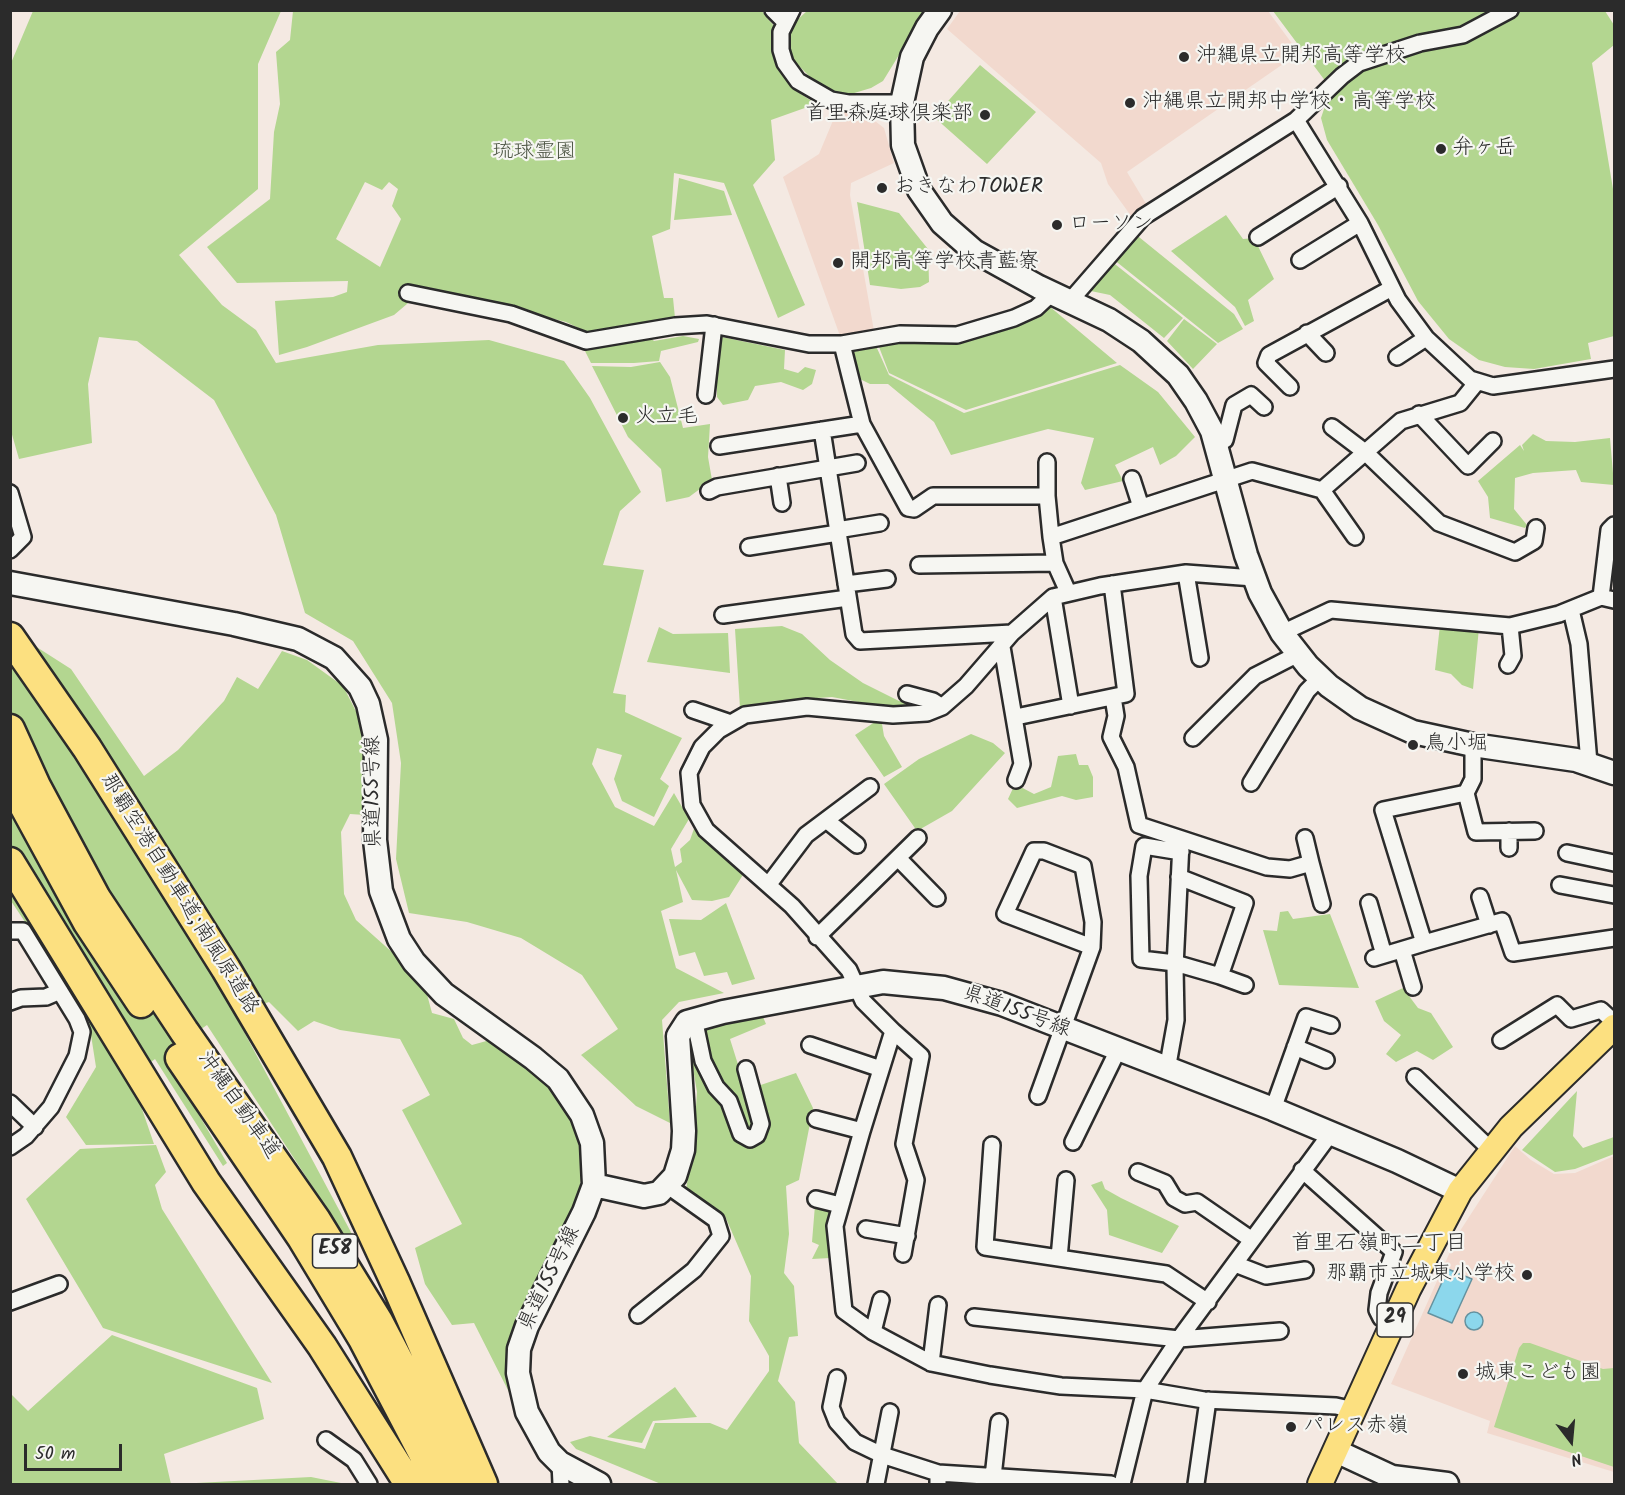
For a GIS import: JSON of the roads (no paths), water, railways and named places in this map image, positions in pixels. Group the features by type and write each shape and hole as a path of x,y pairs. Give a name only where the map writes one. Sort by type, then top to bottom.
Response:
{"highway":[{"name":"那覇空港自動車道;南風原道路","path":"10,637 87,748 254,1018 337,1158 396,1284 483,1485"},
{"name":"沖縄自動車道","path":"10,729 36,786 96,898 176,1036 363,1339 440,1485"},
{"name":"沖縄自動車道","path":"10,780 88,923 278,1163 366,1301 419,1397 463,1485"},
{"path":"10,862 206,1182 363,1408 409,1485"}],"main road":[{"path":"939,10 912,57 902,103 905,154 919,190 933,213 974,250 1141,341 1171,367 1196,401 1216,444 1254,578 1282,633 1298,654 1320,678 1360,708 1422,735 1473,745 1555,755 1589,763 1614,773"},
{"name":"県道155号線","path":"10,583 271,632 324,651 344,667 360,687 373,722 377,758 377,868 383,899 399,939 414,962 444,994 546,1068 573,1098 592,1143 594,1185 584,1212 541,1296 519,1349 518,1373 527,1412 537,1435 560,1474 599,1485"},
{"name":"県道155号線","path":"694,1018 883,981 944,988 1002,1004 1167,1070 1273,1109 1460,1191"},
{"path":"594,1185 644,1196 659,1193 675,1176 683,1150 684,1112 678,1036 681,1027 694,1018"},
{"name":"29","path":"1320,1485 1433,1239 1460,1191 1491,1150 1533,1104 1614,1027"},
{"path":"1336,1451 1392,1477 1433,1483"}],"street":[{"path":"773,10 788,16 781,33 785,63 798,81 831,100 848,103 902,103"},
{"path":"408,294 511,314 586,341 686,325 714,325 809,344 842,344 900,334 957,335 1014,318 1061,297 1143,217 1296,120 1359,63 1420,43 1463,35 1510,10"},
{"path":"1296,120 1339,186 1392,288 1426,338 1477,382 1493,386 1515,384 1614,369"},
{"path":"1258,237 1339,186"},
{"path":"1300,260 1360,223"},
{"path":"1290,387 1266,363 1265,358 1392,288"},
{"path":"706,395 714,325"},
{"path":"1307,333 1326,353"},
{"path":"1397,357 1426,338"},
{"path":"842,344 862,424 908,508 914,509 933,496 1047,496"},
{"path":"1322,490 1401,421 1460,403 1477,382"},
{"path":"1216,444 1225,440 1234,405 1251,395 1264,407"},
{"path":"1419,414 1468,466 1493,441"},
{"path":"719,446 862,424"},
{"path":"1332,427 1365,452 1439,523 1515,552 1534,541 1536,528"},
{"path":"822,430 854,634 860,641 1012,633"},
{"path":"1047,462 1047,496 1051,537 1060,594 1071,706"},
{"path":"709,491 717,487 857,463"},
{"path":"1051,537 1252,471 1322,490 1354,537"},
{"path":"778,476 782,503"},
{"path":"1132,479 1141,507"},
{"path":"10,493 23,537 10,550"},
{"path":"749,547 880,524"},
{"path":"1282,633 1332,610 1510,626 1608,598 1609,530 1614,525"},
{"path":"919,565 1055,562"},
{"path":"1186,573 1200,658"},
{"path":"903,1254 916,1180 904,1144 921,1056 863,1001 849,970 817,937 792,906 706,830 692,806 689,773 702,747 719,730 745,715 807,707 916,715 942,707 966,686 1012,633 1060,594 1186,573 1254,578"},
{"path":"723,615 847,591 887,579"},
{"path":"1016,717 1126,694 1112,584"},
{"path":"1571,610 1580,644 1589,763"},
{"path":"1508,665 1513,656 1510,626"},
{"path":"1002,647 1016,717 1022,764 1016,780"},
{"path":"1193,738 1255,676 1298,654"},
{"path":"1251,783 1307,691 1320,678"},
{"path":"907,694 942,707"},
{"path":"1113,697 1116,716 1111,737 1126,767 1139,825 1181,846 1267,867 1290,869 1311,863"},
{"path":"693,710 731,723"},
{"path":"1473,745 1473,779 1466,793 1476,832 1535,831"},
{"path":"769,884 806,835 870,787"},
{"path":"1424,943 1383,810 1466,793"},
{"path":"826,820 857,845"},
{"path":"1509,831 1509,848"},
{"path":"817,937 918,838"},
{"path":"1305,838 1322,904"},
{"path":"1181,846 1144,846 1139,876 1141,959 1175,963 1245,985"},
{"path":"1167,1070 1176,1020 1175,963 1181,846"},
{"path":"1038,1096 1092,947 1094,922 1083,866 1044,851 1034,851 1005,914 1092,947"},
{"path":"1568,853 1614,863"},
{"path":"898,858 920,874 937,898"},
{"path":"1179,877 1245,903 1220,976"},
{"path":"1560,885 1614,895"},
{"path":"1480,897 1489,925"},
{"path":"1369,903 1379,956 1502,921 1513,953 1614,938"},
{"path":"10,931 23,931 77,1019 82,1032 81,1043 55,1100 35,1127 10,1147"},
{"path":"1402,950 1413,987"},
{"path":"10,1002 21,998 46,997 60,991"},
{"path":"1501,1040 1557,1005 1571,1019 1601,1010 1614,1022"},
{"path":"1273,1109 1306,1017 1331,1025"},
{"path":"694,1018 703,1061 716,1087 729,1101 741,1134 750,1139 757,1135 761,1124 746,1069"},
{"path":"893,1031 840,1205 836,1226 844,1311 873,1332 931,1363 1061,1386 1145,1390 1208,1400 1336,1406 1354,1410"},
{"path":"810,1045 881,1069"},
{"path":"1295,1047 1326,1060"},
{"path":"1073,1142 1118,1050"},
{"path":"1415,1077 1491,1150"},
{"path":"10,1103 35,1127"},
{"path":"816,1119 862,1131"},
{"path":"1122,1485 1145,1390 1179,1339 1331,1133"},
{"path":"992,1145 985,1247 1166,1274 1208,1302"},
{"path":"1302,1170 1394,1252 1379,1293 1377,1310 1381,1318 1393,1324"},
{"path":"1138,1172 1168,1178 1174,1198 1185,1204 1197,1202 1252,1240"},
{"path":"1059,1258 1066,1180"},
{"path":"638,1315 694,1270 721,1236 716,1220 668,1186"},
{"path":"816,1199 840,1205"},
{"path":"866,1230 907,1236"},
{"path":"1235,1264 1266,1276 1305,1270"},
{"path":"10,1302 59,1284"},
{"path":"873,1332 882,1300"},
{"path":"931,1363 938,1305"},
{"path":"975,1317 1179,1339 1280,1331"},
{"path":"837,1378 831,1407 837,1422 855,1442 938,1479 993,1477 1111,1485"},
{"path":"1196,1485 1208,1400"},
{"path":"876,1485 890,1412"},
{"path":"993,1477 999,1422"},
{"path":"326,1440 354,1460 369,1485"}],"water":[{"path":"1448,1269 1472,1279 1452,1323 1428,1313"},
{"path":"1470,1312 1478,1312 1483,1317 1481,1328 1470,1330 1465,1325 1465,1317"}],"place":[{"name":"沖縄県立開邦高等学校","path":"1184,57"},
{"name":"沖縄県立開邦中学校・高等学校","path":"1130,103"},
{"name":"首里森庭球倶楽部","path":"985,115"},
{"name":"弁ヶ岳","path":"1441,149"},
{"name":"おきなわTOWER","path":"882,188"},
{"name":"ローソン","path":"1057,225"},
{"name":"開邦高等学校青藍寮","path":"838,263"},
{"name":"火立毛","path":"623,418"},
{"name":"鳥小堀","path":"1413,745"},
{"name":"那覇市立城東小学校","path":"1527,1275"},
{"name":"城東こども園","path":"1463,1374"},
{"name":"パレス赤嶺","path":"1291,1427"}],"district":[{"name":"首里石嶺町二丁目","path":"1379,1245"}],"park label":[{"name":"琉球霊園","path":"534,153"}]}
